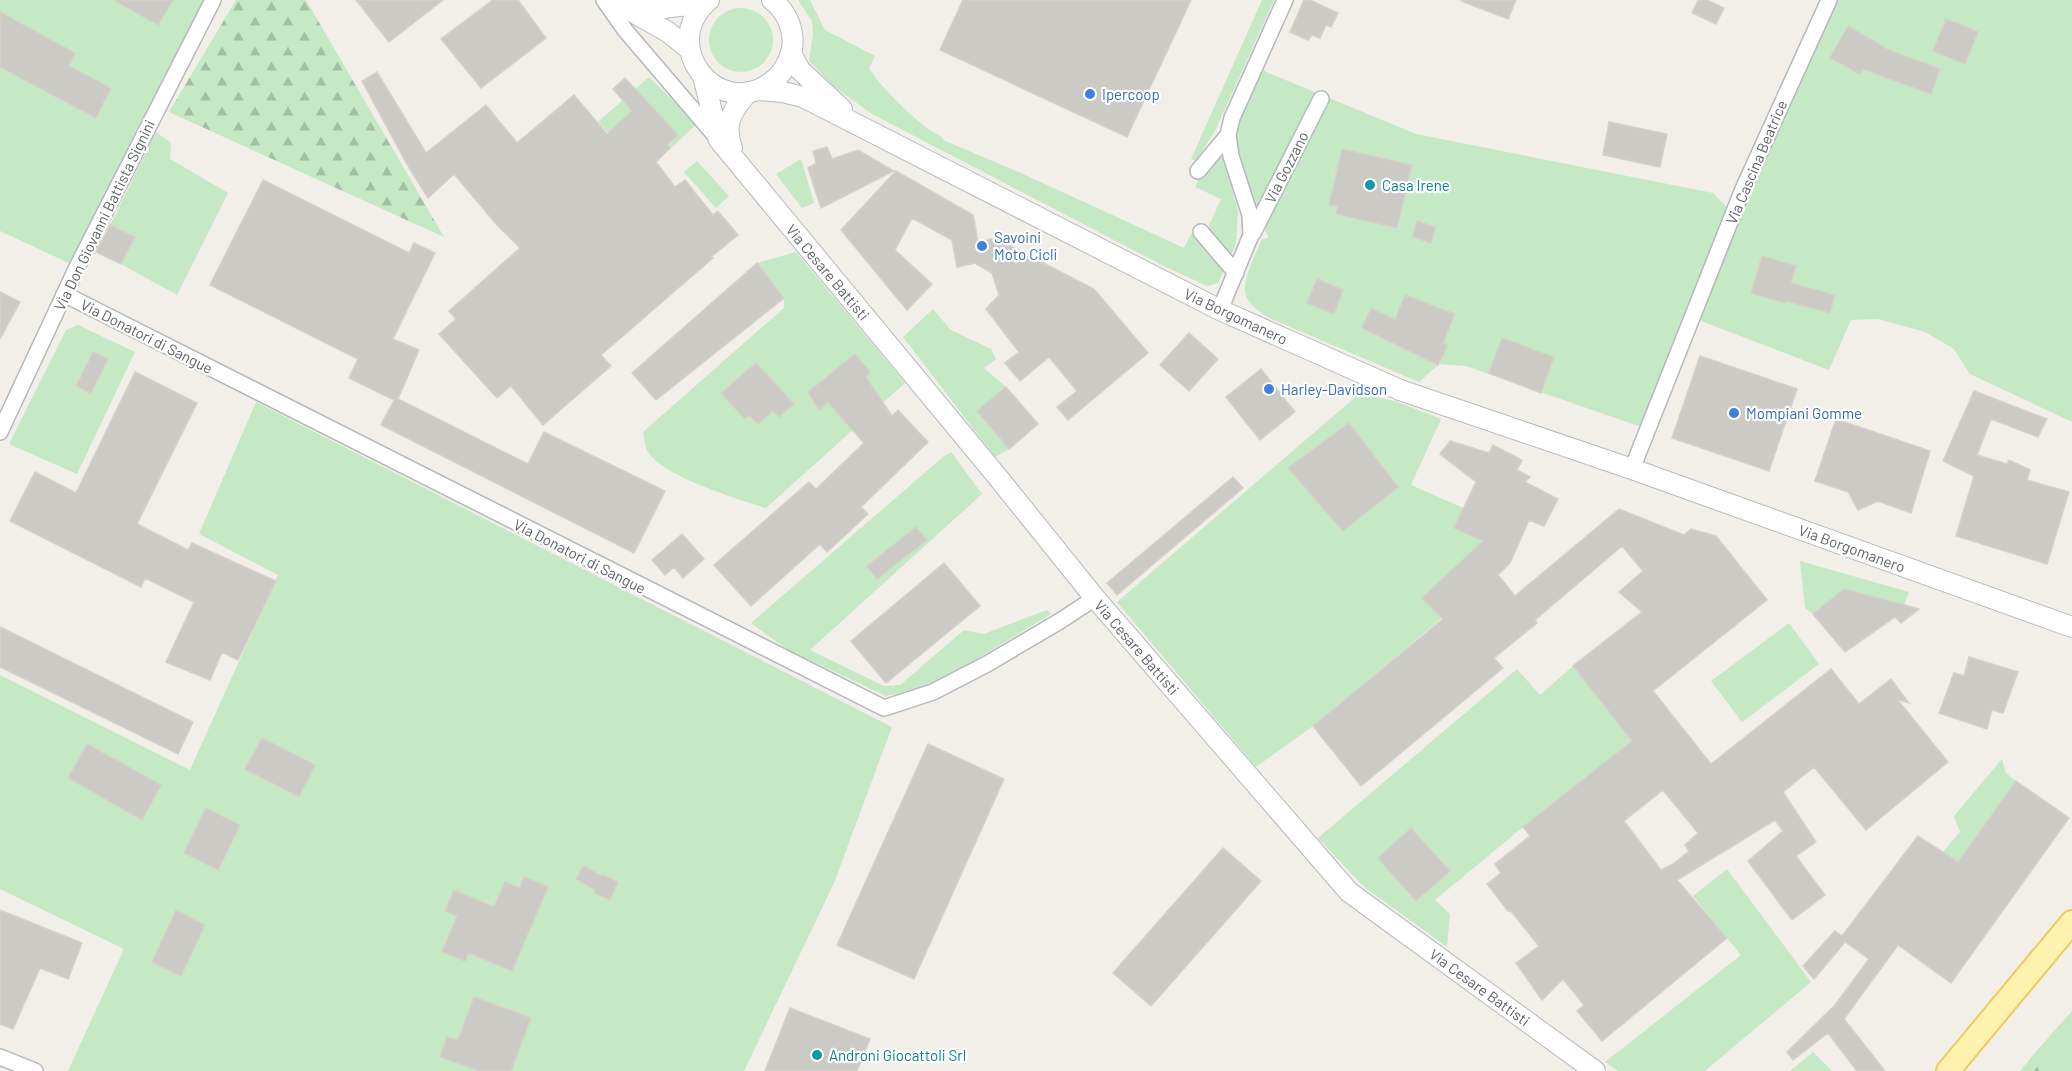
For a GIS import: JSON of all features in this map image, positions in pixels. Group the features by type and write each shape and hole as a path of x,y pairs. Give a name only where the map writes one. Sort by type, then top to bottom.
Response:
{"main road":[{"path":"611,0 669,32 689,49"},
{"path":"628,0 662,8 707,2"},
{"path":"689,49 692,24 696,14 707,2"},
{"path":"778,3 787,18 792,33 791,53"},
{"name":"Via Cesare Battisti","path":"689,49 694,63 703,76 719,140 1095,598 1349,892 1595,1071"},
{"name":"Via Cesare Battisti","path":"737,162 729,140 728,128 734,108 753,91 772,82 782,71 791,53"},
{"name":"Via Borgomanero","path":"791,53 800,70 857,123"},
{"name":"Via Borgomanero","path":"703,76 714,86 723,90 739,93 783,92 803,97 1220,310 1400,390 2072,627"},
{"path":"1948,1071 2072,922"}],"street":[{"name":"Via Don Giovanni Battista Signini","path":"0,432 64,294 213,0"},
{"name":"Via Cesare Battisti","path":"604,0 625,30 719,140"},
{"path":"1198,171 1228,135 1232,118 1285,0"},
{"name":"Via Cascina Beatrice","path":"1632,470 1743,189 1829,0"},
{"name":"Via Gozzano","path":"1220,310 1251,235 1321,99"},
{"name":"Via Gozzano","path":"1228,135 1231,156 1250,215 1251,235"},
{"path":"1201,232 1236,273"},
{"name":"Via Donatori di Sangue","path":"64,294 884,708 933,692 987,664 1095,598"},
{"path":"0,1057 35,1071"}],"green space":[{"path":"0,0 206,0 71,264 0,231"},
{"path":"236,0 306,0 444,237 169,112"},
{"path":"798,0 810,0 825,30 875,56 869,68 882,86 912,116 943,140 1184,248 1191,234 1203,239 1221,199 1195,187 1202,171 1221,150 1238,211 1236,244 1218,283 1207,286 1164,266 872,114 833,86 809,61 813,35 812,21"},
{"path":"1262,0 1274,0 1215,131 1196,161 1191,159"},
{"path":"1835,0 2072,0 2072,422 1970,374 1954,349 1925,332 1878,319 1851,320 1829,370 1696,319"},
{"path":"735,8 747,8 764,17 771,28 773,40 771,52 764,63 747,72 735,72 723,67 714,58 709,46 709,34 714,22 723,13"},
{"path":"1259,69 1416,134 1713,193 1731,211 1644,428 1466,366 1439,364 1419,382 1267,317 1255,308 1246,296 1246,283 1262,239 1269,238 1253,208 1236,148 1235,129"},
{"path":"649,77 697,124 645,172 598,122"},
{"path":"156,132 171,143 170,159 228,193 177,295 121,264 134,237 110,225"},
{"path":"801,159 814,203 802,208 776,174"},
{"path":"697,161 729,196 716,208 684,172"},
{"path":"796,252 905,383 766,508 701,485 667,468 654,459 647,450 643,432 784,308 784,297 757,263"},
{"path":"933,309 951,330 991,349 996,359 984,368 1006,387 977,412 1009,449 995,457 903,337"},
{"path":"78,325 135,352 77,474 9,444 66,330"},
{"path":"1359,394 1395,401 1441,419 1411,485 1463,508 1454,528 1483,541 1422,598 1442,618 1313,726 1256,767 1117,602"},
{"path":"256,402 892,727 834,883 744,1071 68,1071 124,949 0,889 0,675 190,770 278,575 199,534"},
{"path":"951,452 982,494 810,650 884,686 900,685 964,630 984,634 1047,610 1051,614 962,668 922,689 886,696 803,657 800,659 751,623 943,457"},
{"path":"1800,561 1909,592 1903,608 1889,601 1844,589 1813,614 1805,608"},
{"path":"1789,623 1819,664 1742,722 1711,681"},
{"path":"1573,666 1632,741 1435,900 1450,914 1447,947 1363,886 1318,838 1517,669 1540,695"},
{"path":"2002,759 2006,773 2016,781 1958,863 1943,852 1960,832 1954,816"},
{"path":"1727,869 1811,982 1705,1071 1618,1071 1605,1062 1741,955 1693,896"},
{"path":"2072,1011 2072,1071 2045,1071 2033,1055"},
{"path":"1813,1052 1832,1071 1790,1071"},
{"path":"2033,1055 2045,1071 2020,1071"}],"building":[{"path":"114,0 173,0 158,25"},
{"path":"356,0 443,0 389,42"},
{"path":"493,0 518,0 546,38 481,88 441,39"},
{"name":"Ipercoop","path":"963,0 1191,0 1127,137 940,50"},
{"path":"1304,0 1310,0 1338,13 1331,27 1326,25 1320,38 1312,35 1308,40 1290,32"},
{"path":"1461,0 1516,0 1508,19"},
{"path":"1698,0 1707,0 1724,8 1716,24 1692,13"},
{"path":"0,12 75,53 69,66 111,88 96,118 0,67"},
{"path":"1946,19 1978,32 1965,64 1933,51"},
{"path":"1848,26 1889,50 1940,69 1931,94 1863,69 1860,74 1830,58"},
{"path":"377,72 426,153 486,105 517,143 574,95 607,134 632,111 613,89 625,78 678,135 667,145 670,148 656,162 675,187 685,180 713,215 718,211 738,235 601,355 611,366 543,425 511,386 497,398 439,334 456,319 449,311 520,248 496,224 454,174 428,198 362,81"},
{"path":"1609,122 1667,134 1660,167 1603,155"},
{"path":"827,147 832,159 858,150 894,171 821,208 808,168 816,163 813,151"},
{"name":"Casa Irene","path":"1342,149 1412,165 1397,228 1336,214 1338,206 1329,205"},
{"name":"Savoini Moto Cicli","path":"896,171 973,215 978,242 995,238 1094,289 1148,353 1068,420 1057,407 1077,391 1049,357 1020,381 1005,363 1019,352 986,309 999,295 992,273 975,263 957,267 952,240 912,218 895,250 932,284 907,310 841,230"},
{"path":"263,180 409,253 414,243 435,253 393,339 419,350 398,399 528,464 544,432 665,491 634,553 381,425 394,400 349,378 358,359 210,285"},
{"path":"1417,221 1436,227 1431,243 1412,237"},
{"path":"110,225 135,237 121,264 96,252"},
{"path":"1762,256 1796,266 1791,283 1835,295 1830,313 1751,293"},
{"path":"757,263 784,298 656,400 632,373"},
{"path":"1317,279 1343,290 1334,314 1307,303"},
{"path":"0,292 20,302 0,339"},
{"path":"1405,295 1455,314 1443,343 1448,345 1438,365 1362,328 1371,308 1395,320"},
{"path":"1189,333 1218,359 1189,391 1160,365"},
{"path":"1502,338 1554,357 1541,393 1489,373"},
{"path":"93,352 108,359 91,393 76,386"},
{"path":"855,354 870,372 866,377 892,416 898,410 928,442 861,507 868,514 827,552 820,544 751,606 714,565 809,482 816,489 864,443 828,402 819,410 808,392"},
{"name":"Mompiani Gomme","path":"1700,356 1797,389 1769,471 1672,438"},
{"path":"756,363 794,404 779,417 773,411 758,424 749,415 745,419 721,393"},
{"path":"1261,369 1295,412 1260,440 1226,397"},
{"path":"135,372 197,403 137,524 188,550 192,543 276,581 238,660 222,652 210,680 166,662 194,602 145,578 141,587 10,521 35,472 76,493"},
{"path":"1006,387 1038,424 1009,449 977,411"},
{"path":"1974,391 2047,419 2038,437 1991,419 1977,455 2007,464 2009,460 2030,470 2027,480 2069,492 2047,564 1956,536 1974,476 1943,461"},
{"path":"1836,419 1930,451 1911,513 1878,501 1858,510 1848,492 1815,481"},
{"path":"1349,423 1398,487 1343,531 1288,468"},
{"path":"1450,441 1489,453 1493,445 1522,460 1517,470 1530,477 1525,482 1558,499 1544,526 1529,520 1510,563 1498,575 1515,596 1619,509 1684,535 1691,529 1716,536 1767,600 1653,691 1711,764 1831,669 1859,704 1891,679 1909,703 1897,699 1948,762 1866,830 1814,767 1783,792 1816,842 1796,856 1825,895 1792,920 1748,861 1783,831 1775,820 1677,880 1727,938 1602,1041 1577,1011 1584,1005 1563,979 1542,1000 1516,963 1539,946 1487,884 1501,873 1495,864 1530,836 1523,827 1632,741 1573,666 1642,612 1619,592 1643,571 1622,546 1535,620 1537,623 1494,658 1503,668 1361,786 1313,726 1443,619 1422,598 1483,541 1454,528 1476,482 1440,454","holes":["1663,790 1698,833 1685,845 1689,851 1661,870 1624,821"]},
{"path":"1233,477 1243,488 1117,595 1107,583"},
{"path":"916,527 927,540 877,579 867,566"},
{"path":"682,534 704,559 683,578 674,567 665,575 652,560"},
{"path":"944,563 980,606 886,683 851,641"},
{"path":"1844,589 1919,609 1901,623 1895,617 1845,652 1813,614"},
{"path":"0,627 193,722 178,754 0,667"},
{"path":"1969,657 2018,672 2003,713 1992,710 1987,729 1939,713 1954,673 1964,676"},
{"path":"262,738 315,765 299,797 245,769"},
{"path":"87,744 161,785 142,820 68,778"},
{"path":"928,744 1004,779 914,979 837,945"},
{"path":"2016,781 2069,818 1951,983 1898,945 1844,1019 1885,1071 1857,1071 1828,1033 1793,1060 1787,1052 1835,1005 1869,959 1845,942 1814,979 1803,966 1835,931 1842,936 1918,836 1958,862"},
{"path":"206,808 240,825 218,870 184,853"},
{"path":"1411,828 1450,871 1416,901 1378,858"},
{"path":"1223,848 1261,881 1151,1006 1113,973"},
{"path":"583,866 618,882 610,900 594,893 596,890 576,879"},
{"path":"524,877 548,887 512,971 469,953 465,961 442,952 457,916 445,911 454,890 494,907 505,882 520,888"},
{"path":"0,910 82,943 68,979 40,968 13,1029 0,1024"},
{"path":"176,910 205,925 181,976 152,962"},
{"path":"474,997 531,1018 511,1071 479,1071 440,1057 447,1037 458,1040"},
{"name":"Androni Giocattoli Srl","path":"790,1008 870,1039 857,1071 765,1071"}],"place":[{"name":"Ipercoop","path":"1090,94"},
{"name":"Casa Irene","path":"1370,185"},
{"name":"Savoini Moto Cicli","path":"982,246"},
{"name":"Harley-Davidson","path":"1269,389"},
{"name":"Mompiani Gomme","path":"1734,413"},
{"name":"Androni Giocattoli Srl","path":"817,1055"}]}
